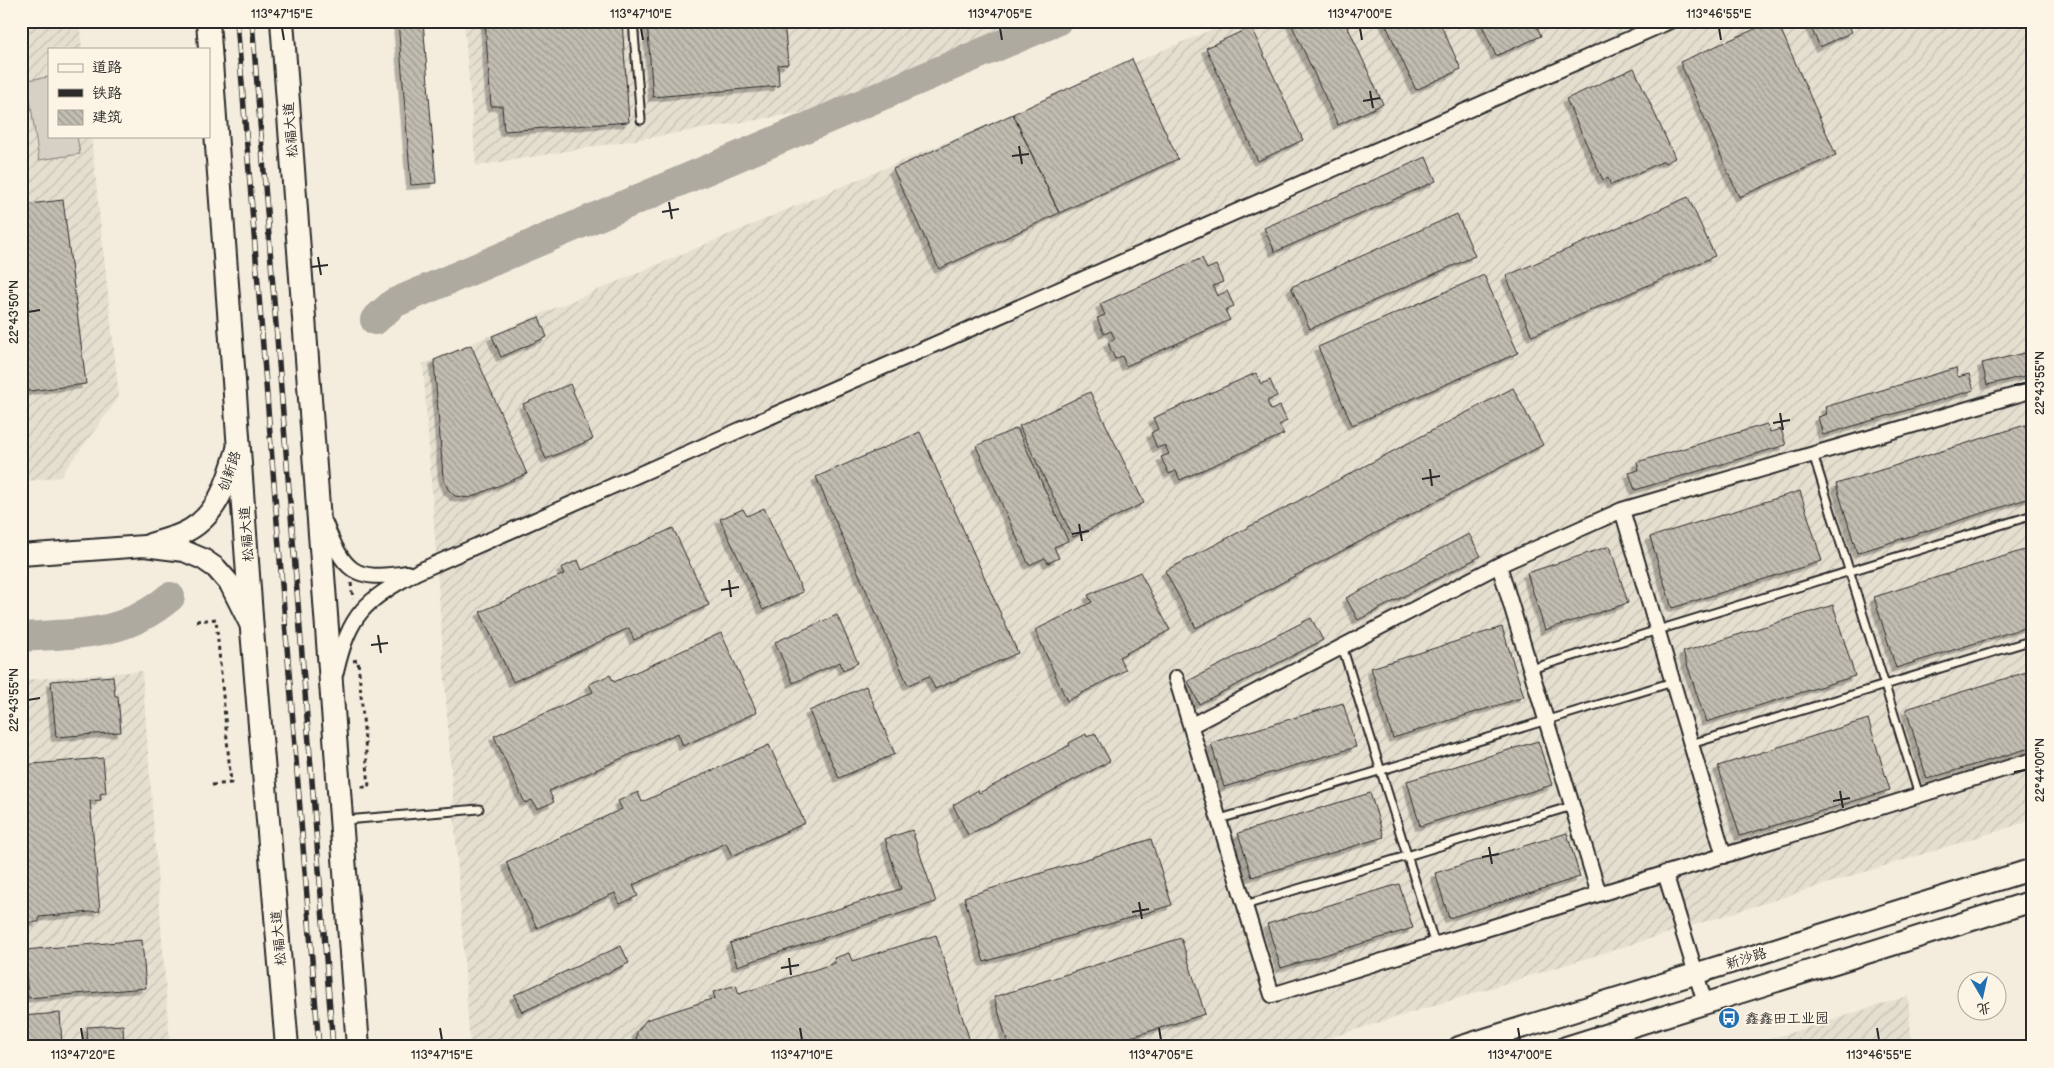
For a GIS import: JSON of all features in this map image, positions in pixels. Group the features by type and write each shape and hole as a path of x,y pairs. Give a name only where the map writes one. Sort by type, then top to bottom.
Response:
{"main road":[{"name":"松福大道","path":"208,21 210,48"},
{"name":"松福大道","path":"282,21 358,1047"},
{"name":"松福大道","path":"210,48 252,630 286,1047"},
{"name":"创新路","path":"144,546 182,534 200,522 217,504 226,488 239,441"},
{"name":"创新路","path":"21,555 144,546 184,551 203,559 216,568 230,584 252,630"},
{"name":"新沙路","path":"1459,1047 2033,870"},
{"path":"1566,1047 2033,901"}],"street":[{"path":"332,688 341,649 350,627 362,609 381,592 417,572 1670,21"},
{"path":"1192,724 1499,565 1622,510 2033,390"},
{"path":"318,503 342,560 352,569 370,577 382,578 417,572"},
{"path":"1622,510 1724,856"},
{"path":"1499,565 1599,894"},
{"path":"1176,678 1192,724 1272,995 2033,760"},
{"path":"1665,874 1706,1003"}],"lane":[{"path":"633,21 641,120"},
{"path":"1813,454 1919,795"},
{"path":"1531,669 2033,515"},
{"path":"1691,744 2033,640"},
{"path":"1342,646 1435,944"},
{"path":"1220,819 1673,682"},
{"path":"1245,905 1572,806"},
{"path":"342,820 479,809"}],"path":[{"path":"350,575 354,600 358,605"},
{"path":"196,621 216,620 227,735 231,783 211,785"},
{"path":"358,660 369,787 360,787"}],"shaded area":[{"path":"21,21 79,21 82,48 48,48 48,138 91,138 119,397 60,477 21,482"},
{"path":"464,21 1020,21 811,111 476,166"},
{"path":"1232,21 2033,21 2033,820 1300,1047 470,1047 423,364"},
{"path":"48,77 48,138 77,138 80,154 39,160 27,80"},
{"path":"142,671 170,1047 21,1047 21,680"},
{"path":"1908,996 1912,1047 1745,1047"}],"building":[{"path":"398,21 423,21 436,183 411,185"},
{"path":"485,21 622,21 629,122 504,131 502,106 491,106"},
{"path":"647,21 784,21 788,64 778,65 779,86 653,97"},
{"path":"1290,21 1345,21 1383,104 1338,125"},
{"path":"1384,21 1439,21 1461,69 1416,90"},
{"path":"1480,21 1535,21 1541,36 1496,56"},
{"path":"1773,21 1777,21 1836,155 1739,197 1680,62"},
{"path":"1808,21 1847,21 1852,32 1820,47"},
{"path":"1251,27 1303,140 1258,161 1206,48"},
{"path":"1132,59 1178,159 1059,213 1013,114"},
{"path":"1634,68 1675,158 1665,163 1664,161 1611,185 1608,178 1603,180 1566,99"},
{"path":"1013,114 1059,213 939,269 893,169"},
{"path":"1426,157 1436,181 1275,252 1264,228"},
{"path":"1688,197 1715,256 1532,336 1506,276"},
{"path":"63,200 86,384 21,392 21,205"},
{"path":"1457,214 1475,256 1310,329 1291,287"},
{"path":"1202,258 1207,269 1216,265 1223,282 1213,286 1217,296 1227,291 1234,306 1225,310 1230,320 1126,366 1122,356 1115,359 1108,343 1115,339 1111,331 1104,334 1097,318 1105,315 1100,304"},
{"path":"1484,275 1518,353 1352,425 1318,347"},
{"path":"539,317 547,337 501,357 492,336"},
{"path":"471,345 527,474 469,498 455,496 448,489 443,476 434,360"},
{"path":"2033,351 2033,374 1987,385 1982,363"},
{"path":"1956,368 1958,377 1969,374 1974,390 1823,435 1818,417 1827,414 1825,407"},
{"path":"1256,373 1261,384 1270,380 1277,396 1267,401 1271,410 1280,406 1287,421 1279,425 1284,434 1180,480 1176,471 1169,474 1161,457 1169,454 1165,445 1157,448 1151,433 1158,429 1153,418"},
{"path":"570,384 593,439 546,459 523,404"},
{"path":"1513,388 1543,445 1196,628 1165,571"},
{"path":"1090,392 1144,503 1073,537 1019,426"},
{"path":"1767,424 1770,432 1781,429 1786,445 1635,490 1629,473 1639,470 1637,462"},
{"path":"2025,425 2033,451 2033,497 1857,553 1836,484"},
{"path":"1017,428 1068,541 1054,547 1059,558 1048,563 1045,558 1029,565 976,446"},
{"path":"920,432 1018,653 935,689 929,676 908,685 816,477"},
{"path":"1800,491 1822,561 1672,608 1650,537"},
{"path":"764,508 803,592 763,610 720,519 743,509 747,516"},
{"path":"673,528 709,605 634,640 629,628 513,682 480,612 564,574 561,568 578,560 582,570"},
{"path":"1469,534 1481,556 1358,620 1346,598"},
{"path":"1610,546 1628,603 1545,630 1527,573"},
{"path":"2024,550 2033,579 2033,625 1896,668 1874,597"},
{"path":"1140,572 1170,630 1119,657 1126,670 1067,701 1035,630 1092,602 1088,595"},
{"path":"1833,605 1855,676 1706,722 1683,652"},
{"path":"837,615 858,663 843,670 840,662 793,683 775,642"},
{"path":"1311,618 1323,640 1199,704 1188,681"},
{"path":"1502,627 1524,697 1393,738 1371,668"},
{"path":"721,633 757,712 683,746 678,733 549,791 554,802 537,809 532,800 525,803 494,736 593,692 589,684 610,675 614,682"},
{"path":"2033,670 2033,747 1927,779 1906,709"},
{"path":"113,676 115,696 118,696 121,732 56,737 51,681"},
{"path":"866,686 895,754 839,778 809,711"},
{"path":"1343,703 1356,747 1224,787 1211,743"},
{"path":"1868,719 1890,790 1740,836 1718,766"},
{"path":"1095,733 1110,761 968,835 953,805 978,790 979,793 1070,745 1069,743 1086,734 1087,737"},
{"path":"1538,741 1552,785 1420,826 1407,781"},
{"path":"769,745 805,823 732,856 726,843 633,885 638,896 620,904 615,893 537,928 506,862 622,809 618,801 638,792 642,802"},
{"path":"103,758 106,793 100,794 101,800 90,801 100,911 39,917 39,922 21,923 21,765"},
{"path":"1370,793 1384,837 1252,877 1238,833"},
{"path":"912,830 936,902 737,966 730,943 901,889 885,839"},
{"path":"1567,833 1580,877 1449,918 1435,873"},
{"path":"1151,839 1172,905 984,962 964,897"},
{"path":"1399,884 1413,928 1281,968 1267,924"},
{"path":"936,935 969,1038 966,1047 636,1047 637,1032 646,1020 715,998 713,992 736,985 739,994 835,963 834,958 849,953 852,961"},
{"path":"1181,938 1205,1014 1099,1047 1009,1047 994,997"},
{"path":"142,940 146,988 28,998 24,950"},
{"path":"621,946 629,963 522,1012 514,995"},
{"path":"60,1013 62,1045 21,1047 21,1016"},
{"path":"123,1025 124,1047 88,1047 87,1027"}],"waterway":[{"path":"375,320 394,303 1057,21"},
{"path":"21,637 82,633 118,626 135,620 153,610 170,597"}],"railway":[{"path":"237,21 319,1047"},
{"path":"252,21 333,1047"}],"place":[{"name":"鑫鑫田工业园","path":"1729,1018"}]}
